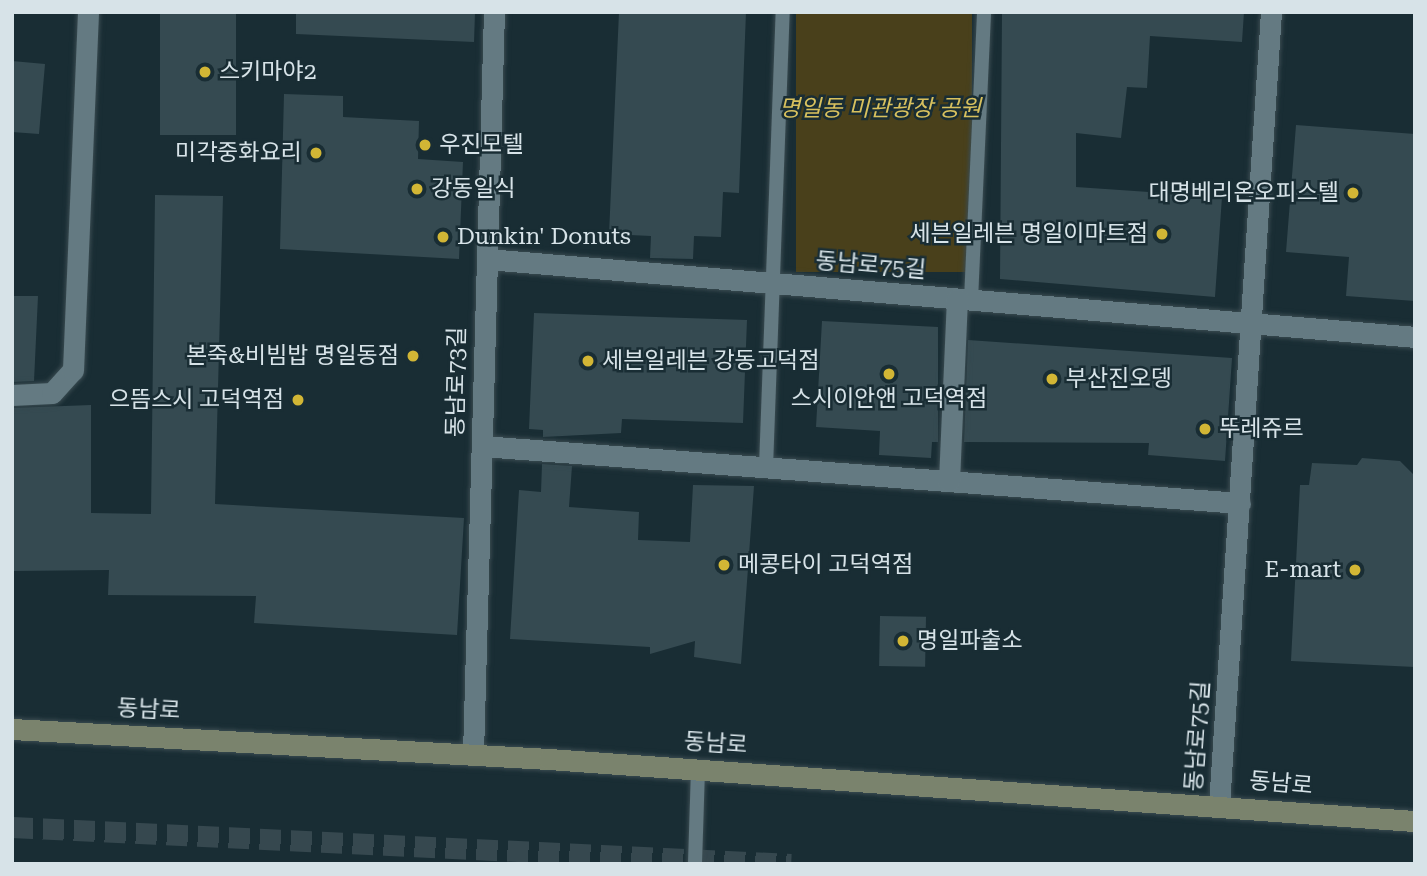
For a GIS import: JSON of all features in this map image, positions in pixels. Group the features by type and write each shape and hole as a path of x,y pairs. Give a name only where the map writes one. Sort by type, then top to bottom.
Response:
{"main road":[{"name":"동남로","path":"12,729 473,754 1415,821"}],"street":[{"path":"12,395 52,393 73,370 88,12"},
{"name":"동남로73길","path":"473,754 494,12"},
{"name":"동남로75길","path":"1219,805 1271,12"},
{"name":"동남로75길","path":"487,259 1415,337"},
{"path":"949,481 964,300"},
{"path":"482,446 1240,503"}],"lane":[{"path":"766,467 783,12"},
{"path":"964,300 984,12"},
{"path":"695,864 698,769"}],"green space":[{"name":"명일동 미관광장 공원","path":"796,12 972,12 972,272 796,272"}],"building":[{"path":"160,12 236,12 236,135 160,135"},
{"path":"296,12 475,12 474,42 296,34"},
{"path":"619,12 746,12 739,193 723,192 721,237 694,236 693,259 650,258 651,236 609,234"},
{"path":"1002,12 1244,12 1242,42 1150,36 1147,88 1127,87 1121,138 1076,133 1076,187 1222,197 1215,297 1000,279"},
{"path":"12,61 45,64 39,134 12,132"},
{"path":"284,94 343,96 343,117 419,121 418,159 463,162 459,259 280,249"},
{"name":"대명베리온오피스텔","path":"1296,125 1415,134 1415,301 1346,296 1349,257 1286,252"},
{"path":"155,195 223,196 215,504 464,518 457,635 254,623 256,596 108,595 109,570 12,571 12,408 91,405 91,513 151,514"},
{"path":"12,296 38,296 34,381 12,382"},
{"path":"534,313 747,320 743,423 622,419 621,433 543,437 543,430 529,429"},
{"path":"822,321 938,327 938,442 932,442 931,458 879,455 880,431 816,427"},
{"path":"968,340 1232,358 1225,461 1148,455 1149,443 964,442"},
{"name":"E-mart","path":"1362,458 1400,461 1415,476 1415,667 1291,661 1300,485 1309,485 1312,463 1357,465"},
{"path":"542,464 572,466 569,507 639,512 638,540 690,542 693,485 754,486 741,664 694,657 695,641 650,654 650,647 510,639 519,490 541,492"},
{"name":"명일파출소","path":"880,616 926,617 925,667 879,666"}],"tunnel":[{"path":"12,827 791,864"}],"place":[{"name":"스키마야2","path":"205,72"},
{"name":"우진모텔","path":"425,145"},
{"name":"미각중화요리","path":"316,153"},
{"name":"강동일식","path":"417,189"},
{"name":"대명베리온오피스텔","path":"1353,193"},
{"name":"세븐일레븐 명일이마트점","path":"1162,234"},
{"name":"Dunkin' Donuts","path":"443,237"},
{"name":"본죽&비빔밥 명일동점","path":"413,356"},
{"name":"세븐일레븐 강동고덕점","path":"588,361"},
{"name":"스시이안앤 고덕역점","path":"889,374"},
{"name":"부산진오뎅","path":"1052,379"},
{"name":"으뜸스시 고덕역점","path":"298,400"},
{"name":"뚜레쥬르","path":"1205,429"},
{"name":"메콩타이 고덕역점","path":"724,565"},
{"name":"E-mart","path":"1355,570"},
{"name":"명일파출소","path":"903,641"}]}
